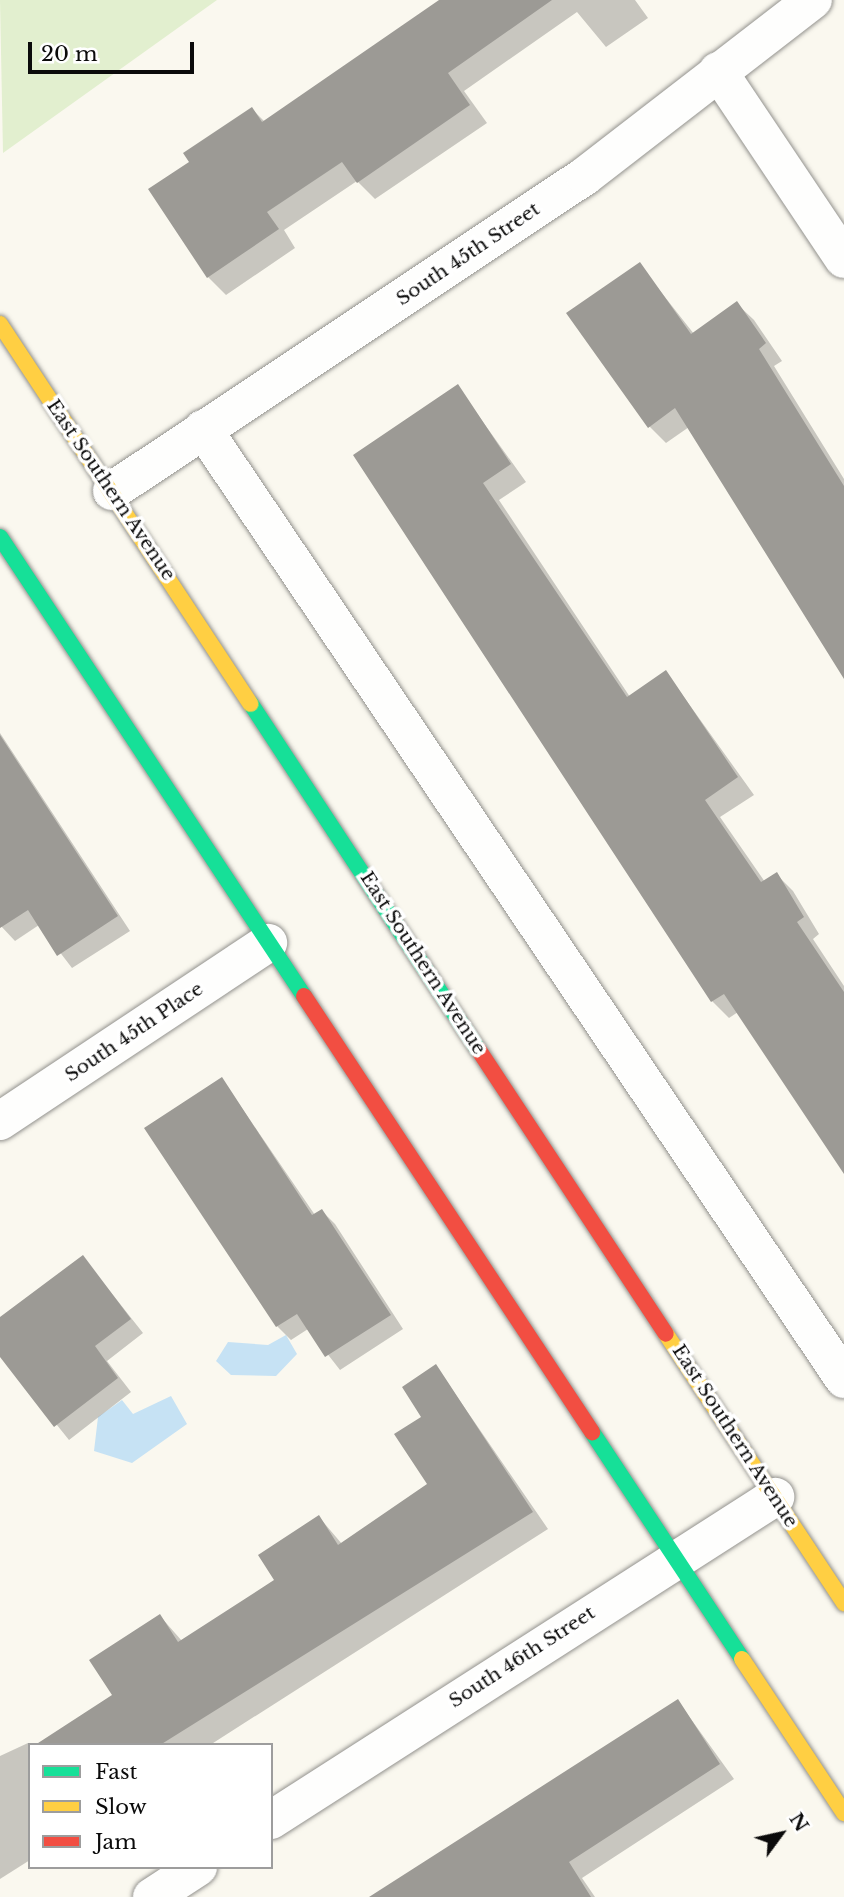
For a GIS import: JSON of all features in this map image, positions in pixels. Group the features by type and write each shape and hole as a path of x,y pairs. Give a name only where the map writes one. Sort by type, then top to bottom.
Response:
{"main road":[{"name":"East Southern Avenue","path":"0,324 844,1603"},
{"path":"0,537 844,1814"}],"street":[{"name":"South 45th Street","path":"112,491 585,176 813,0"},
{"path":"718,71 844,259"},
{"path":"203,429 844,1379"},
{"name":"South 45th Place","path":"0,1121 268,943"},
{"name":"South 46th Street","path":"273,1819 676,1557 775,1497"},
{"path":"152,1897 195,1869"}],"green space":[{"path":"0,0 217,0 3,153"}],"water":[{"path":"286,1335 297,1354 276,1376 231,1375 216,1361 228,1342 268,1345"},
{"path":"171,1396 187,1424 132,1463 94,1451 98,1417 122,1400 133,1414"}],"building":[{"path":"439,0 552,0 448,73 470,105 357,183 342,162 267,212 279,229 207,278 148,189 189,162 183,153 252,107 262,122"},
{"path":"640,262 691,334 737,301 766,343 759,349 844,486 844,679 675,408 648,428 566,313"},
{"path":"458,384 511,464 483,483 627,697 666,670 738,777 705,800 761,882 777,872 804,917 797,922 844,992 844,1174 724,994 711,1002 353,455"},
{"path":"0,735 118,916 57,956 28,910 0,928"},
{"path":"222,1077 312,1215 322,1209 391,1315 325,1357 297,1314 276,1327 144,1128"},
{"path":"83,1255 131,1319 95,1346 118,1378 54,1427 0,1357 0,1317"},
{"path":"436,1364 533,1512 163,1743 38,1743 112,1695 89,1660 160,1614 178,1642 274,1580 258,1555 319,1515 338,1545 427,1484 394,1434 421,1417 402,1387"},
{"path":"678,1699 720,1764 569,1862 591,1897 369,1897"}],"traffic: fast":[{"path":"0,537 304,996"},
{"path":"251,704 478,1049"},
{"path":"592,1432 742,1659"}],"traffic: slow":[{"path":"0,324 251,704"},
{"path":"666,1334 844,1603"},
{"path":"742,1659 844,1813"}],"traffic: jam":[{"path":"304,996 592,1432"},
{"path":"478,1049 666,1334"}]}
